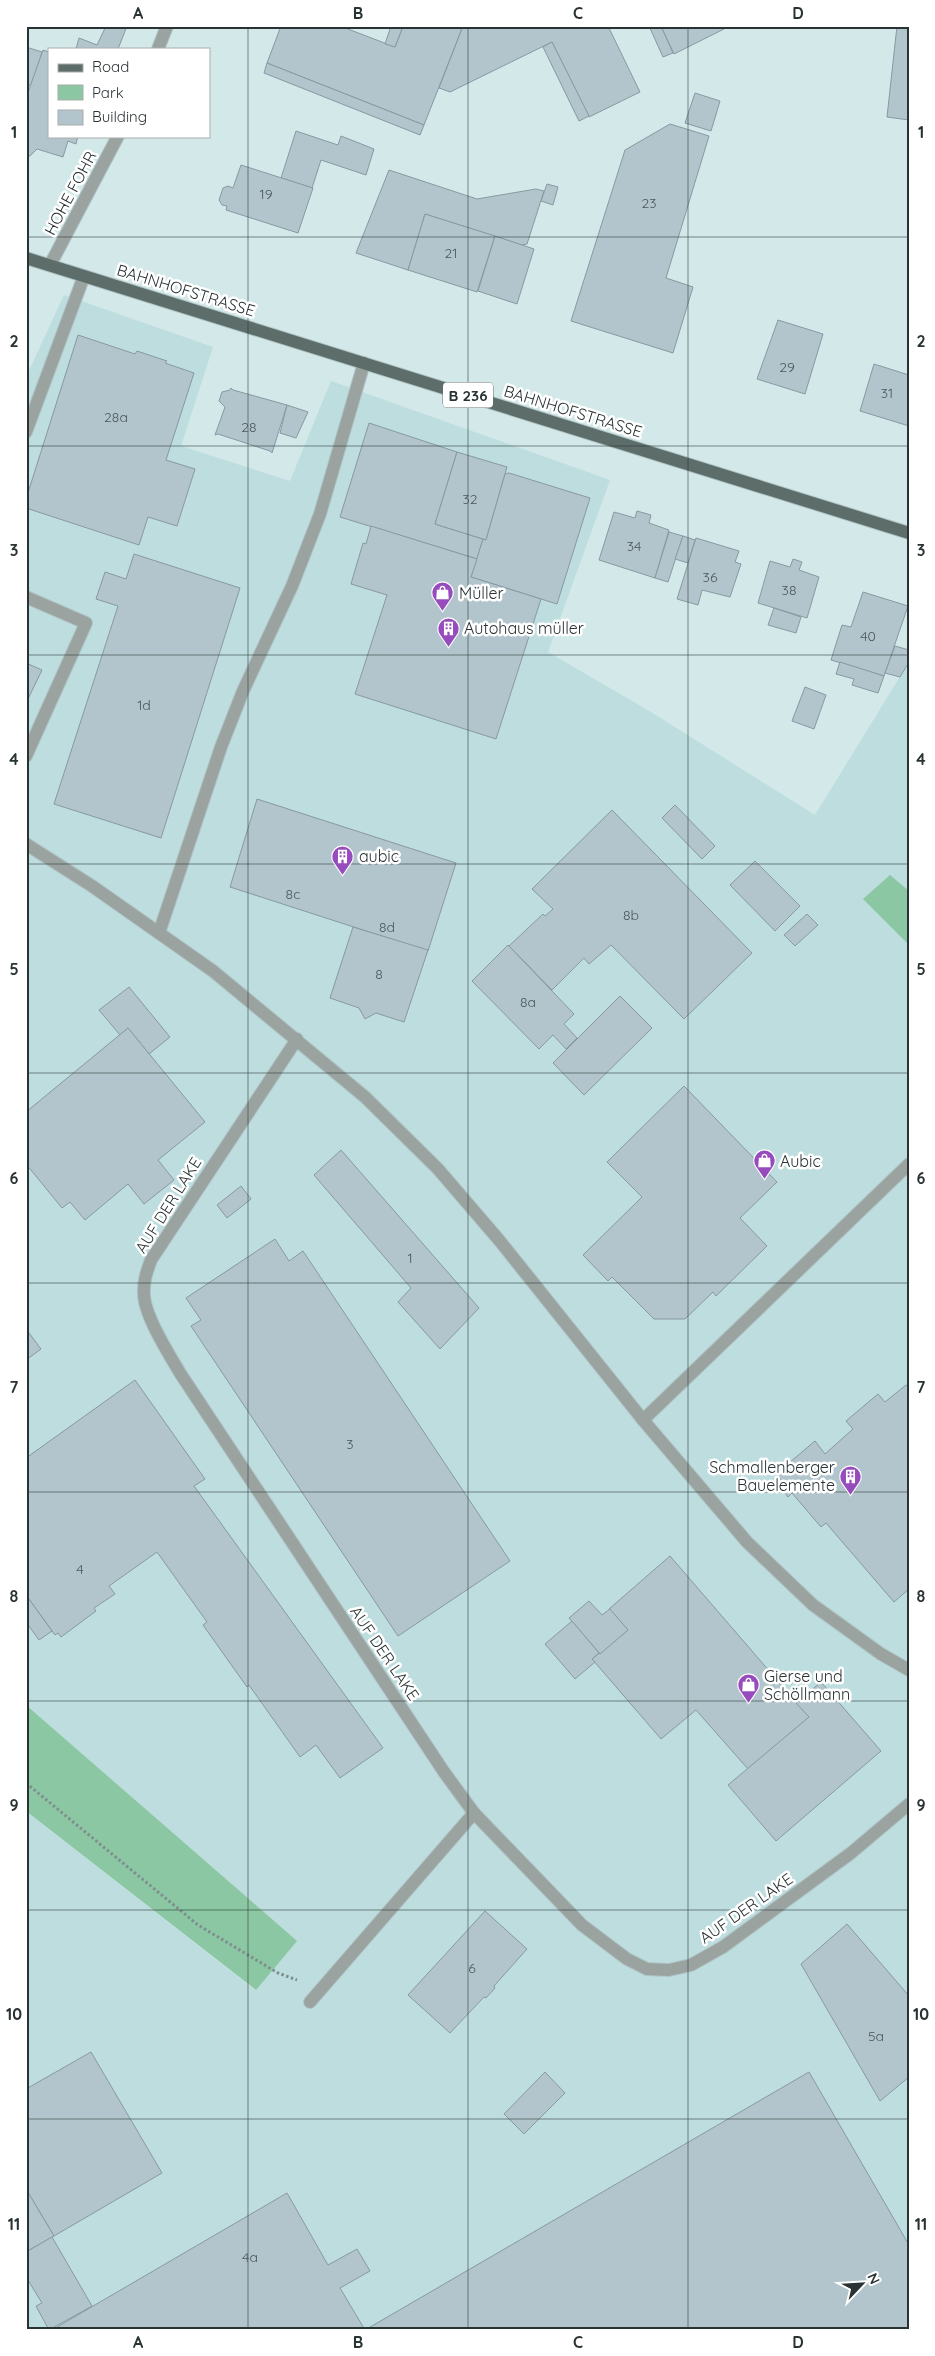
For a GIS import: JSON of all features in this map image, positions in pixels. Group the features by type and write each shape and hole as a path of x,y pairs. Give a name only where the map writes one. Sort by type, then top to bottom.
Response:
{"main road":[{"name":"BAHNHOFSTRASSE","path":"26,258 909,533"}],"street":[{"path":"158,48 167,26"},
{"name":"HOHE FOHR","path":"50,266 117,138"},
{"path":"26,432 84,276"},
{"path":"159,934 224,739 243,691 292,586 320,514 364,363"},
{"path":"26,598 86,623 26,756"},
{"path":"26,844 92,886 213,971 365,1097 438,1169 499,1240 643,1420 747,1542 813,1605 881,1654 909,1670"},
{"name":"AUF DER LAKE","path":"297,1039 151,1260 144,1281 143,1296 156,1331 180,1373 444,1772 474,1813 582,1924 627,1959 647,1969 669,1970 691,1965 723,1947 852,1853 909,1804"},
{"path":"643,1420 909,1164"},
{"path":"310,2002 474,1813"}],"path":[{"path":"26,1783 198,1925 278,1973 291,1979 307,1982 320,1990"}],"shaded area":[{"path":"64,295 213,347 181,446 290,481 331,381 610,480 548,652 651,712 815,815 909,662 909,2330 26,2330 26,1811 255,1990 296,1941 26,1705 26,377"}],"green space":[{"path":"890,875 909,891 909,945 863,899"},
{"path":"26,1705 297,1941 256,1990 26,1811"}],"building":[{"path":"106,26 127,26 118,48 76,48 79,38 97,45"},
{"path":"281,26 340,26 395,47 403,26 463,26 424,125 267,63"},
{"path":"391,26 403,26 395,47 385,44"},
{"path":"463,26 608,26 640,92 589,117 552,42 450,92 439,88"},
{"path":"649,26 661,26 673,53 663,57"},
{"path":"661,26 723,26 724,29 674,54"},
{"path":"897,26 909,26 909,120 887,117"},
{"path":"552,42 589,116 579,121 543,47"},
{"path":"26,47 42,52 32,86 26,84"},
{"path":"43,50 48,52 48,138 78,138 76,144 68,141 63,157 37,149 30,156 26,156 26,98"},
{"path":"267,63 424,125 420,135 264,73"},
{"path":"695,93 720,101 711,131 685,123"},
{"path":"670,124 709,136 666,278 693,287 673,353 571,321 625,150"},
{"path":"296,131 338,145 341,136 374,149 366,175 321,160 312,188 281,178"},
{"path":"241,165 313,188 298,233 226,210 227,206 222,205 219,200 223,188 228,186 233,188"},
{"path":"389,170 477,199 536,189 544,191 527,244 522,245 425,214 408,270 356,253"},
{"path":"547,184 558,187 553,205 541,201"},
{"path":"425,214 495,236 477,292 408,270"},
{"path":"495,236 534,249 517,304 478,291"},
{"path":"778,320 823,334 805,394 757,379"},
{"path":"78,335 135,354 137,351 194,373 166,460 195,469 177,526 148,517 139,545 26,508 26,499"},
{"path":"874,364 909,375 909,426 860,411"},
{"path":"231,388 287,405 272,453 218,434 215,435 225,407 219,401 222,392"},
{"path":"287,405 308,412 296,438 280,433"},
{"path":"369,423 457,452 435,524 483,539 477,559 340,517"},
{"path":"457,452 507,467 486,540 435,524"},
{"path":"509,473 590,498 557,604 471,577 483,539 486,540 505,474"},
{"path":"637,511 651,515 649,523 669,530 655,578 599,560 614,512 635,518"},
{"name":"Autohaus müller","path":"371,526 477,559 471,577 541,599 496,739 355,694 387,595 351,584 363,543 366,544"},
{"path":"669,532 683,536 668,582 655,578"},
{"path":"683,536 695,540 688,563 675,559"},
{"path":"696,538 739,551 735,562 741,564 730,597 702,590 698,605 677,599"},
{"path":"134,554 240,588 161,838 54,804 118,606 96,599 105,572 126,579"},
{"path":"793,559 802,562 799,570 819,577 807,618 758,603 770,561 790,567"},
{"path":"863,592 908,606 884,676 831,660 842,625 851,627"},
{"path":"774,608 801,617 796,633 768,625"},
{"path":"895,646 909,650 909,662 900,677 885,673"},
{"path":"840,662 884,676 878,693 852,685 854,679 836,674"},
{"path":"26,663 42,670 27,701 26,701"},
{"path":"805,687 826,695 814,729 792,721"},
{"name":"aubic","path":"257,799 456,863 428,951 230,887"},
{"path":"675,805 715,846 702,859 662,818"},
{"path":"612,810 752,953 684,1019 611,945 589,964 584,958 552,990 509,946 543,914 545,916 553,909 532,889"},
{"path":"755,861 800,906 775,931 730,885"},
{"path":"807,914 818,925 795,946 784,935"},
{"path":"353,927 428,950 404,1022 376,1013 365,1019 359,1008 330,998"},
{"path":"508,945 574,1014 564,1024 577,1038 566,1049 553,1035 539,1049 472,981"},
{"path":"129,987 170,1037 149,1054 128,1028 120,1035 99,1010"},
{"path":"620,996 652,1028 584,1095 553,1063"},
{"path":"128,1028 205,1122 158,1160 174,1180 144,1204 128,1184 85,1220 70,1202 62,1208 26,1164 26,1112"},
{"path":"684,1086 777,1182 740,1218 767,1246 716,1296 713,1292 685,1319 654,1319 612,1277 608,1281 583,1255 642,1197 607,1162"},
{"path":"341,1150 479,1308 440,1349 398,1302 411,1288 314,1175"},
{"path":"241,1186 251,1199 227,1218 217,1205"},
{"path":"275,1239 289,1261 303,1251 510,1561 398,1636 191,1326 201,1320 186,1298"},
{"path":"26,1329 41,1349 26,1360"},
{"path":"135,1380 205,1479 194,1486 383,1748 340,1778 316,1745 300,1757 249,1685 247,1687 203,1625 207,1622 157,1552 109,1586 115,1594 94,1608 96,1611 61,1637 58,1633 55,1635 26,1595 26,1458"},
{"name":"Schmallenberger Bauelemente","path":"906,1385 909,1387 909,1589 894,1602 826,1523 821,1527 792,1493 788,1497 779,1486 783,1482 776,1474 815,1441 825,1454 853,1429 846,1421 878,1394 885,1402"},
{"path":"670,1556 809,1717 748,1769 696,1710 661,1739 592,1659 628,1630 609,1609"},
{"path":"26,1595 52,1631 39,1640 26,1622"},
{"path":"589,1601 602,1615 610,1609 628,1630 600,1654 569,1618"},
{"path":"572,1621 599,1653 592,1659 595,1662 575,1679 545,1644"},
{"path":"821,1682 881,1751 776,1841 728,1785 809,1717 796,1703"},
{"path":"485,1911 527,1949 494,1986 495,1988 486,1998 484,1997 450,2033 408,1995"},
{"path":"847,1924 909,1996 909,2077 880,2101 801,1964"},
{"path":"91,2052 162,2173 54,2236 26,2189 26,2089"},
{"path":"545,2072 565,2093 524,2134 504,2114"},
{"path":"809,2072 909,2245 909,2330 365,2330"},
{"path":"26,2189 54,2236 26,2252"},
{"path":"287,2193 328,2265 357,2249 370,2271 340,2288 365,2330 52,2330"},
{"path":"52,2237 92,2306 49,2330 36,2306 42,2303 26,2277 26,2252"}],"place":[{"name":"Müller","path":"443,612"},
{"name":"Autohaus müller","path":"448,647"},
{"name":"aubic","path":"343,875"},
{"name":"Aubic","path":"764,1180"},
{"name":"Schmallenberger Bauelemente","path":"851,1495"},
{"name":"Gierse und Schöllmann","path":"748,1704"}]}
